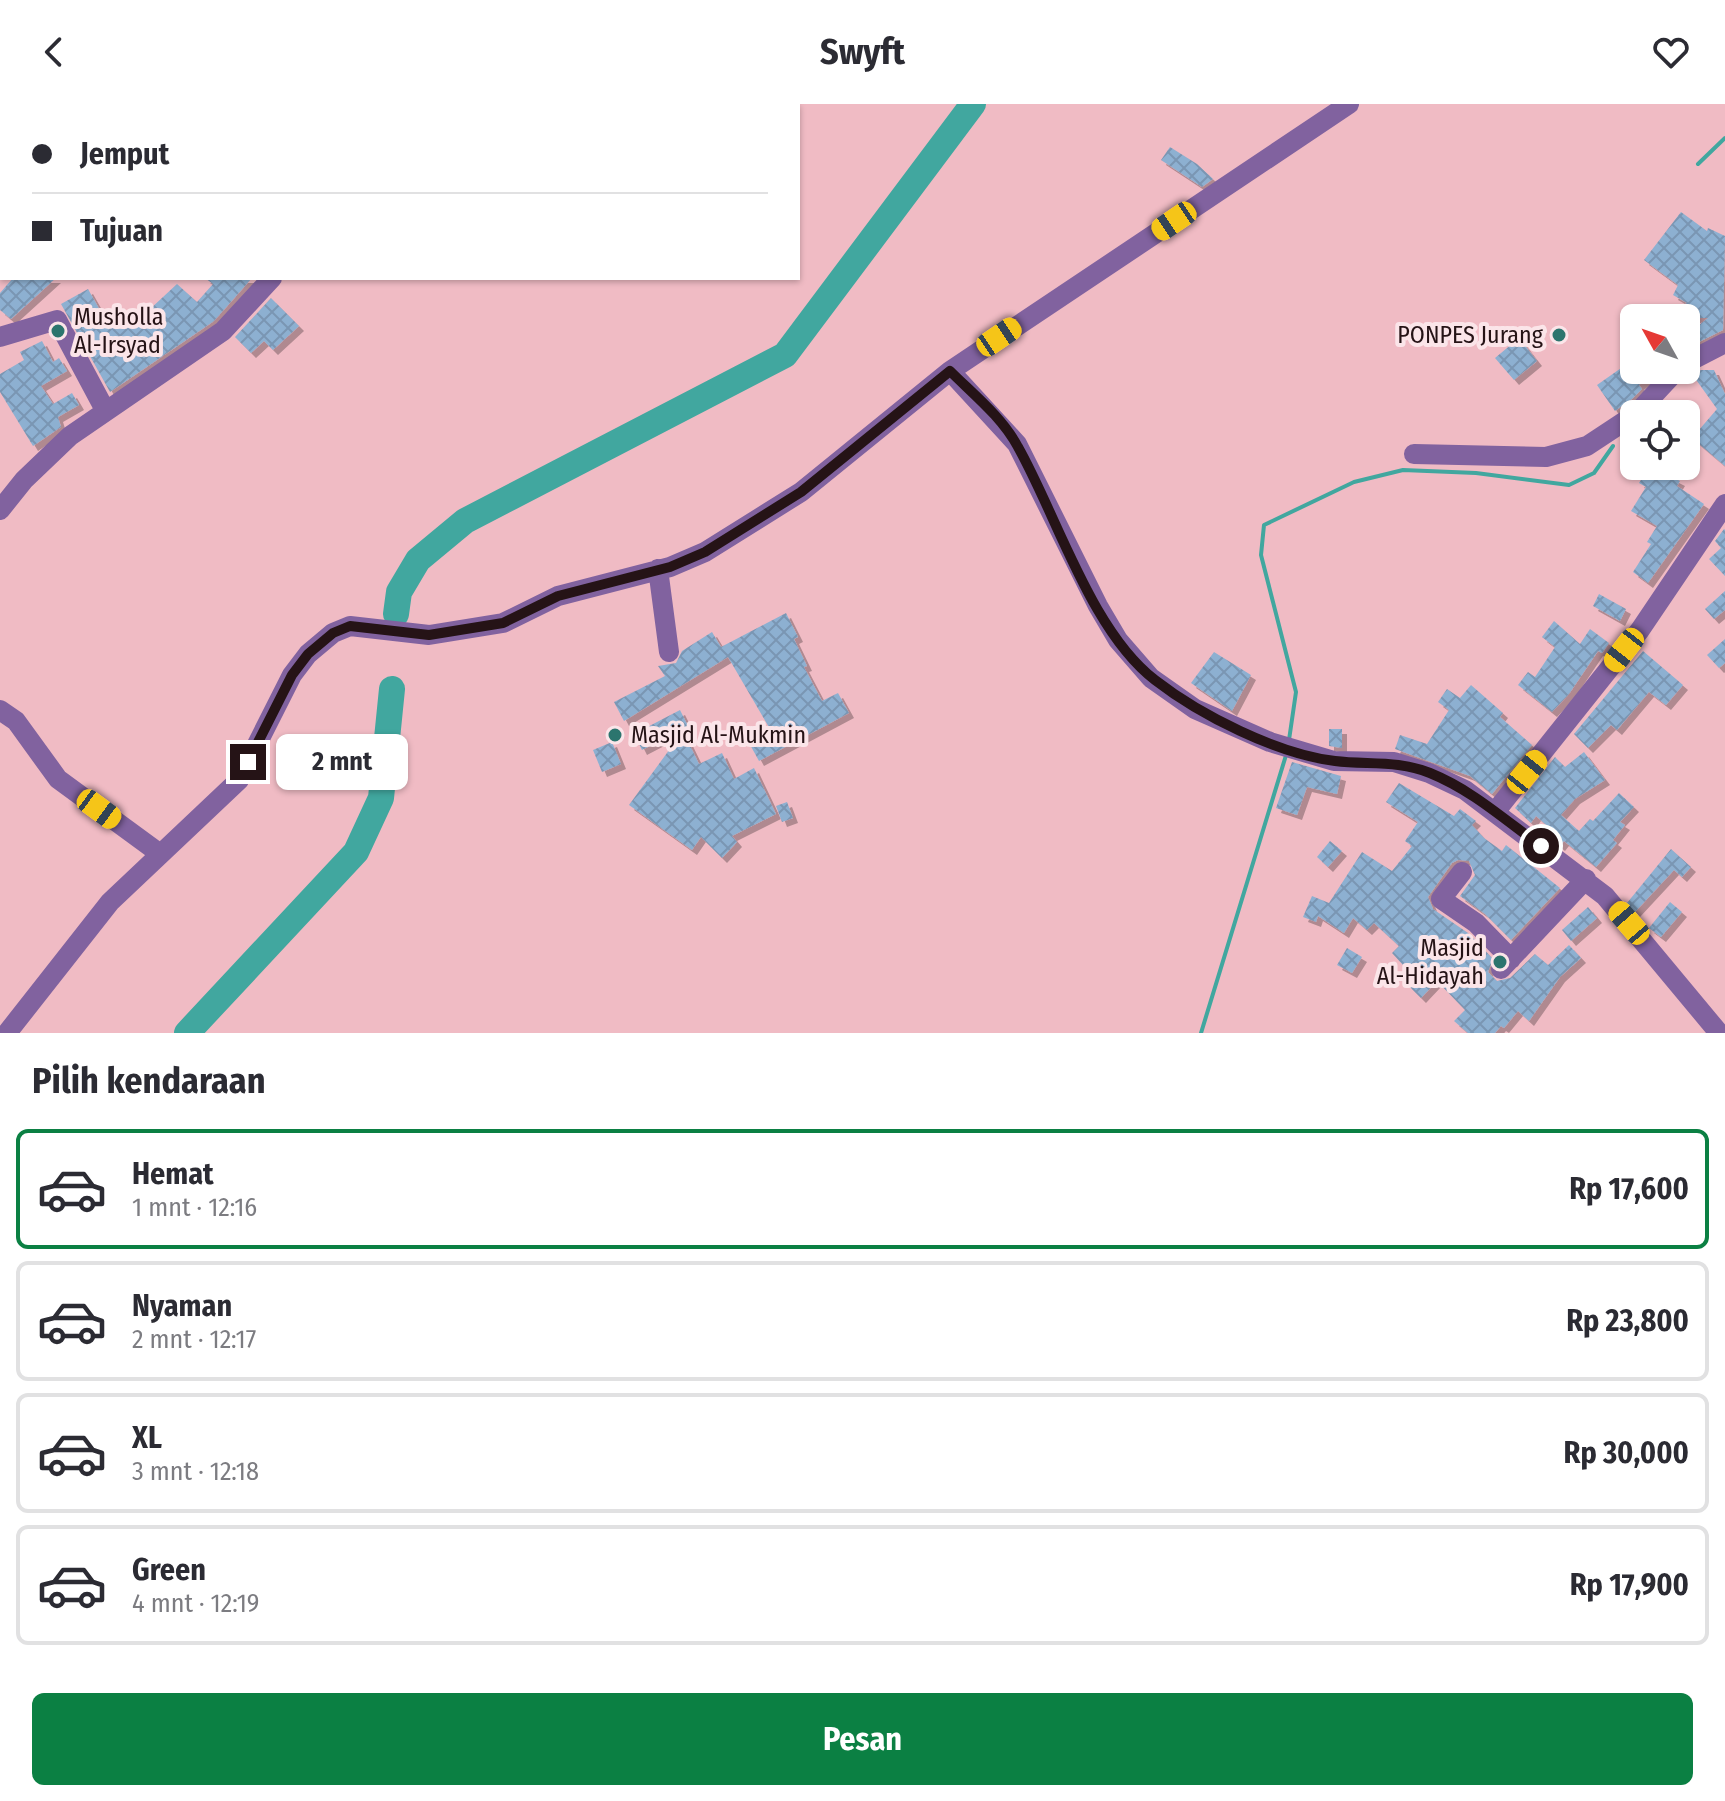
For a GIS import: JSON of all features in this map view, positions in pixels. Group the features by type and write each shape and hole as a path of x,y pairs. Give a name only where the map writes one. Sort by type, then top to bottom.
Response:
{"street":[{"path":"7,1033 110,902 239,780 292,675 308,654 333,633 350,626 429,635 503,623 558,596 658,569 705,552 801,492 950,371 1349,104"},
{"path":"0,510 38,465 105,410 223,331 270,280"},
{"path":"0,337 57,320 105,410"},
{"path":"1700,356 1725,343"},
{"path":"950,371 990,411 1017,444 1118,640 1151,678 1195,709 1270,742 1334,761 1394,762 1429,773 1465,790 1605,896 1719,1033"},
{"path":"1649,400 1664,384"},
{"path":"1414,454 1546,457 1587,446 1620,425"},
{"path":"1495,812 1640,630 1725,504"},
{"path":"658,569 669,652"},
{"path":"0,710 16,721 58,779 159,853"},
{"path":"1462,872 1441,899 1476,923 1506,964 1586,879"}],"building":[{"path":"1170,147 1197,164 1213,179 1202,187 1161,160"},
{"path":"1681,212 1707,231 1708,228 1725,236 1723,330 1700,342 1700,324 1708,318 1700,318 1700,304 1686,304 1673,295 1678,285 1644,260"},
{"path":"11,280 54,280 11,319 0,310 0,293"},
{"path":"208,280 250,280 214,321 110,392 61,304 88,289 110,328 149,310 177,284 197,302 213,284"},
{"path":"271,298 299,326 273,350 264,341 251,353 235,337"},
{"path":"1519,338 1537,361 1514,380 1495,358"},
{"path":"42,341 53,362 59,358 67,371 41,386 53,404 72,393 79,405 58,417 61,427 33,446 0,392 0,374 24,360 20,352"},
{"path":"1620,369 1620,384 1640,384 1642,389 1631,400 1620,400 1620,407 1615,411 1597,385"},
{"path":"1700,370 1714,370 1725,394 1725,466 1700,445 1700,429 1717,409 1699,384"},
{"path":"1641,480 1678,480 1677,486 1704,504 1648,583 1633,572 1651,544 1647,542 1657,526 1631,511 1646,487 1639,483"},
{"path":"1724,529 1725,576 1709,559 1721,548 1715,541"},
{"path":"1725,591 1725,610 1714,619 1705,609"},
{"path":"1599,594 1626,609 1620,621 1593,606"},
{"path":"786,613 798,637 794,639 807,666 804,667 822,701 838,693 849,713 759,761 748,741 770,729 728,657 624,721 614,702 665,676 658,666 676,663 682,651 712,632 721,647"},
{"path":"1554,621 1580,644 1590,629 1609,643 1602,653 1598,651 1569,694 1552,712 1518,685 1528,672 1535,677 1555,647 1542,637"},
{"path":"1725,639 1725,663 1719,668 1707,655"},
{"path":"1643,651 1683,685 1666,705 1649,692 1617,730 1611,725 1588,748 1574,734"},
{"path":"1214,652 1251,675 1232,711 1191,683"},
{"path":"1471,685 1503,713 1500,717 1532,745 1492,794 1470,776 1395,749 1400,735 1427,744 1449,710 1438,702 1447,689 1460,698"},
{"path":"680,710 688,726 642,750 634,734"},
{"path":"1329,729 1342,729 1342,748 1329,746"},
{"path":"683,731 699,764 722,753 734,779 754,768 776,814 732,836 737,842 722,858 701,837 692,850 629,805"},
{"path":"612,742 621,764 602,772 593,750"},
{"path":"1584,752 1605,780 1575,799 1561,815 1579,831 1619,793 1634,807 1620,822 1625,825 1613,840 1617,843 1596,867 1564,841 1560,846 1547,836 1552,830 1536,816 1531,823 1515,808 1555,757 1565,767"},
{"path":"1292,762 1341,776 1337,794 1307,787 1297,815 1276,808"},
{"path":"1399,783 1454,816 1460,809 1476,821 1472,825 1484,838 1502,851 1506,845 1560,888 1511,940 1485,914 1460,896 1475,875 1469,861 1452,863 1428,897 1433,909 1468,933 1493,959 1488,972 1497,981 1510,978 1535,954 1548,965 1569,945 1581,958 1560,977 1529,1021 1518,1011 1504,1028 1501,1026 1495,1033 1468,1033 1454,1021 1465,1010 1437,981 1421,998 1407,984 1414,977 1392,953 1399,946 1374,923 1367,930 1353,918 1344,933 1318,916 1316,922 1303,917 1312,896 1329,903 1362,852 1392,871 1412,846 1405,841 1418,822 1386,802"},
{"path":"787,802 793,818 782,822 776,806"},
{"path":"1330,841 1342,851 1328,867 1317,857"},
{"path":"1671,849 1691,867 1682,877 1674,870 1635,912 1627,903"},
{"path":"1670,902 1682,912 1661,937 1649,928"},
{"path":"1588,907 1597,918 1571,941 1562,930"},
{"path":"1347,948 1362,957 1352,973 1337,965"}],"waterway":[{"path":"396,614 399,592 418,560 465,521 785,355 973,104"},
{"path":"1698,164 1725,138"},
{"path":"1289,740 1296,692 1261,555 1264,525 1354,482 1403,470 1476,473 1569,485 1594,473 1613,446"},
{"path":"187,1033 356,852 381,798 392,689"},
{"path":"1201,1033 1287,752"}],"place":[{"name":"Musholla Al-Irsyad","path":"58,331"},
{"name":"PONPES Jurang","path":"1559,335"},
{"name":"Masjid Al-Mukmin","path":"615,735"},
{"name":"Masjid Al-Hidayah","path":"1500,962"}],"route":[{"path":"248,762 292,675 308,654 333,633 350,626 429,635 503,623 558,596 670,567 705,552 801,492 950,371 990,411 1017,444 1098,606 1118,640 1151,678 1195,709 1270,742 1334,761 1394,762 1429,773 1465,790 1541,846"}]}
